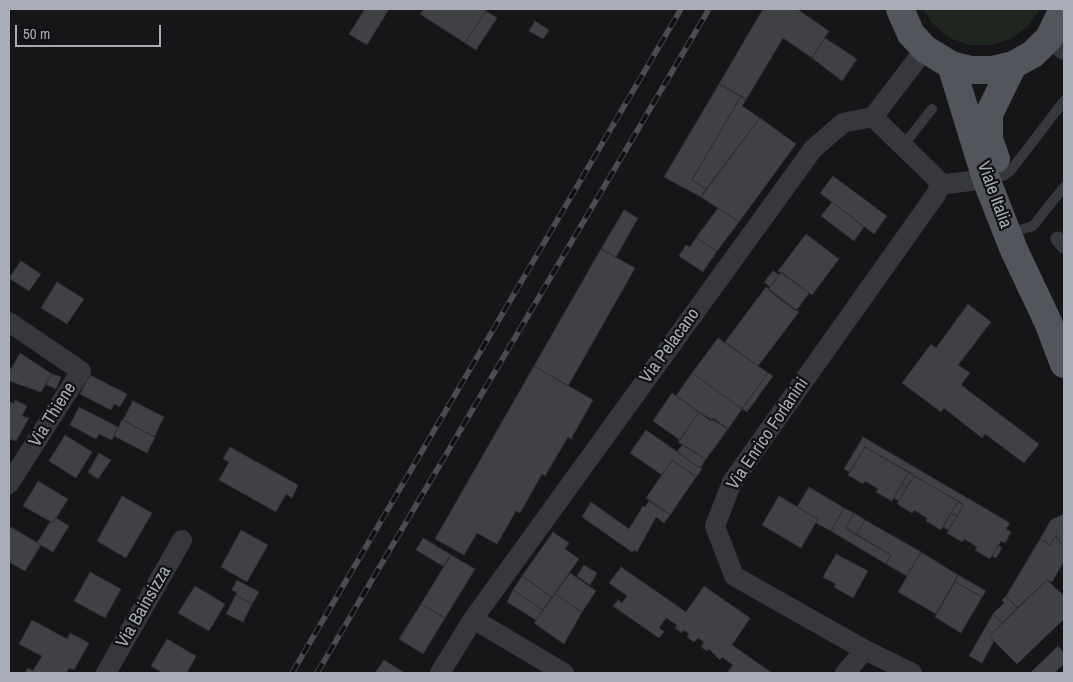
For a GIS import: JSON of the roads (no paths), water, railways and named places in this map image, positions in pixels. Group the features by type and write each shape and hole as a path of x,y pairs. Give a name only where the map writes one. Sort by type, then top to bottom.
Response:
{"main road":[{"path":"900,9 911,34 925,50 950,65 971,70 992,70 1013,65 1057,44 1063,9"},
{"name":"Viale Italia","path":"950,65 995,178 1064,364"},
{"name":"Viale Italia","path":"995,178 988,139 989,114 1013,65"}],"street":[{"path":"925,50 873,117 936,179 939,185 995,178"},
{"name":"Via Pelacano","path":"440,673 473,619 812,149 843,122 873,117"},
{"name":"Via Enrico Forlanini","path":"912,673 865,650 734,576 715,526 732,482 937,193 939,185"},
{"name":"Via Thiene","path":"9,322 81,370 9,484"},
{"name":"Via Bainsizza","path":"106,673 182,540"},
{"path":"473,619 564,673"},
{"path":"846,673 865,650"}],"lane":[{"path":"995,178 1011,170 1064,101"},
{"path":"902,147 932,109"},
{"path":"1015,231 1033,226 1064,187"}],"railway":[{"path":"292,673 681,9"},
{"path":"317,673 709,9"}]}
